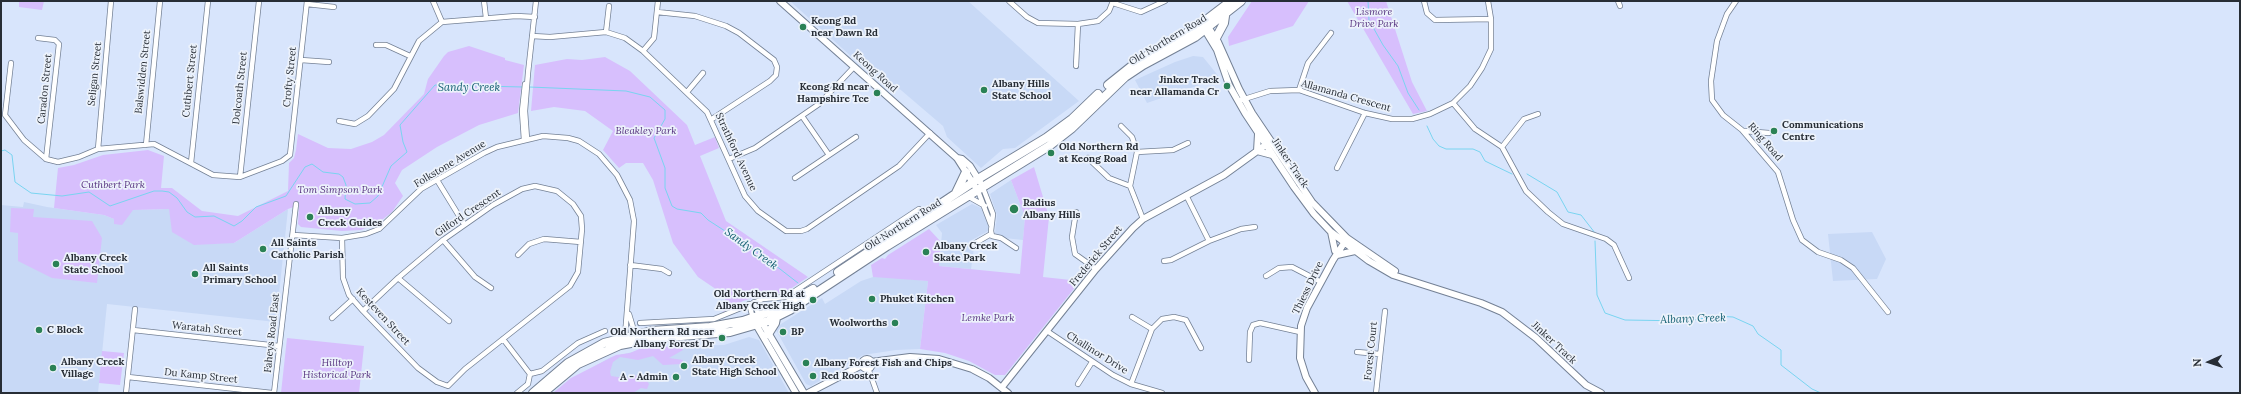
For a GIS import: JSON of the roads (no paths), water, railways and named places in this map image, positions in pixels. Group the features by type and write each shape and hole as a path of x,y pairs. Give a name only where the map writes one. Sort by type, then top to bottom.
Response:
{"highway":[{"name":"Old Northern Road","path":"533,393 552,374 574,359 596,347 625,336 659,330 719,326 776,318 1049,146 1133,71 1205,26 1231,1"},
{"name":"Old Northern Road","path":"543,393 578,364 620,345 657,338 717,334 757,320 778,309 809,291 921,212 956,193 1059,129 1120,74 1138,61 1225,16 1242,1"},
{"path":"1216,38 1224,23 1225,16"},
{"path":"956,193 966,172"},
{"path":"768,334 775,323 776,318"}],"street":[{"name":"Seligan Street","path":"98,149 110,1"},
{"name":"Balswidden Street","path":"146,144 160,1"},
{"name":"Cuthbert Street","path":"191,163 208,1"},
{"name":"Dolcoath Street","path":"240,178 259,1"},
{"path":"433,1 442,22"},
{"path":"484,1 486,18"},
{"path":"525,139 525,94 536,1"},
{"path":"643,50 654,38 658,1"},
{"name":"Keong Road","path":"780,1 930,133 957,158 966,172 975,180"},
{"path":"1009,1 1026,16 1038,23 1078,24 1098,21 1109,11 1113,2 1141,12 1160,5 1165,1"},
{"path":"1424,1 1427,12 1435,20 1491,19"},
{"name":"Allamanda Crescent","path":"1241,100 1270,91 1299,90 1365,113 1392,119 1412,119 1430,114 1453,103 1470,86 1482,68 1491,48 1491,19 1488,1"},
{"name":"Ring Road","path":"1736,1 1727,14 1717,41 1713,60 1712,100 1723,115 1744,131 1778,172 1793,220 1802,240 1818,252 1841,260 1853,268 1888,312"},
{"path":"307,3 334,7"},
{"name":"Crofty Street","path":"240,178 282,161 290,155 307,3"},
{"path":"606,32 609,6"},
{"path":"657,12 700,18 726,26 745,37 774,60 777,67 776,75 770,81 712,119"},
{"path":"339,121 355,124 368,116 394,89 419,41 442,22 516,16 535,17"},
{"path":"1076,66 1078,24"},
{"name":"Jinker Track","path":"1205,26 1216,38 1241,100 1258,134 1268,143 1272,155 1306,203 1331,232 1403,277"},
{"name":"Jinker Track","path":"1205,26 1217,50 1226,78 1268,143 1312,202 1355,251 1393,275 1481,303 1502,312 1536,338 1586,385 1601,393"},
{"name":"Strathford Avenue","path":"532,36 606,32 624,38 643,50 687,92 712,119 745,196 758,211 786,231 801,231 808,229 899,166 930,133"},
{"path":"1299,90 1308,63 1331,33"},
{"name":"Caradon Street","path":"38,38 55,40 59,44 46,160"},
{"path":"376,45 386,45 410,56"},
{"path":"301,60 329,62"},
{"path":"12,63 4,115 24,140 46,160 54,162 74,159 98,149 146,144 158,145 213,175 240,178"},
{"path":"729,159 755,148 802,116 829,96 854,67"},
{"path":"687,92 703,73"},
{"path":"1453,103 1475,129 1502,147 1507,153 1526,191 1563,224 1606,239 1614,245 1629,278"},
{"path":"1337,168 1365,113"},
{"path":"1502,147 1524,119 1538,114"},
{"path":"802,116 829,155"},
{"path":"1121,126 1132,137 1137,152 1130,186 1143,219"},
{"path":"1744,131 1769,134"},
{"path":"1258,134 1257,152 1272,155"},
{"name":"Folkstone Avenue","path":"293,235 342,238 356,237 379,229 421,189 484,153 525,139 543,136 568,138 589,146 606,161 626,190 633,211 634,230 625,336"},
{"path":"795,178 856,137"},
{"path":"1137,152 1173,150 1188,143"},
{"name":"Frederick Street","path":"1002,387 1119,241 1143,219 1224,175 1268,143"},
{"name":"Keong Road","path":"957,158 965,162 980,189"},
{"path":"1088,158 1109,178 1130,186"},
{"path":"437,180 464,224"},
{"name":"Gilford Crescent","path":"363,311 398,278 443,240 493,205 522,189 535,186 547,187 566,196 581,216 581,242 578,272 570,286 465,369 448,386"},
{"path":"980,189 991,225"},
{"path":"980,189 993,214 991,234"},
{"path":"1186,195 1209,240"},
{"path":"969,197 985,206"},
{"name":"Faheys Road East","path":"273,393 296,204"},
{"name":"Old Northern Road","path":"640,323 714,319 751,303 791,294 921,212"},
{"path":"1076,212 1072,237 1076,254 1096,269"},
{"path":"1164,261 1171,260 1209,240 1241,229 1255,227"},
{"path":"1331,232 1336,253 1355,251"},
{"path":"972,245 991,234"},
{"path":"991,234 1016,248"},
{"name":"Kesteven Street","path":"342,238 342,278 353,299 418,368 437,382 448,386"},
{"path":"518,255 529,244 544,239 581,242"},
{"path":"443,240 475,277 491,288"},
{"name":"Thiess Drive","path":"1315,393 1302,365 1299,346 1300,332 1307,308 1336,253 1345,240"},
{"path":"630,266 662,269 670,272"},
{"path":"1266,276 1279,268 1292,267 1321,282"},
{"path":"398,278 449,321"},
{"path":"332,318 353,299"},
{"path":"751,303 757,320 796,393"},
{"path":"126,393 135,309"},
{"name":"Forest Court","path":"1376,393 1385,311"},
{"name":"Folkstone Avenue","path":"628,312 635,334"},
{"path":"1132,317 1152,329"},
{"path":"1131,384 1152,329 1162,319 1174,317 1186,320 1193,330 1201,348"},
{"path":"757,320 768,334 804,393"},
{"path":"1249,360 1250,332 1253,325 1260,323 1300,332"},
{"name":"Waratah Street","path":"133,330 279,346"},
{"path":"530,374 542,372 578,343 605,331"},
{"name":"Challinor Drive","path":"1047,331 1092,362 1131,384 1162,393"},
{"path":"503,339 530,374 528,384 517,393"},
{"path":"1357,352 1380,354"},
{"path":"870,365 910,356 939,359 972,369 1002,387 1008,393"},
{"path":"808,393 819,391 862,365 862,362 866,359 870,365 877,393"},
{"path":"1078,384 1092,362"},
{"name":"Du Kamp Street","path":"128,378 273,393"}],"waterway":[{"name":"Albany Creek","path":"1368,1 1369,20 1383,45 1398,66 1408,93 1419,110"},
{"name":"Sandy Creek","path":"1,151 5,150 12,155 15,182 31,193 62,196 89,192 110,206 154,191 169,192 177,198 187,212 195,217 214,216 234,226 242,221 256,207 286,196 305,167 312,164 323,172 339,174 343,177 346,185 345,199 355,204 370,203 378,196 391,166 407,152 403,142 400,125 435,85 523,87"},
{"name":"Sandy Creek","path":"529,87 626,91 650,97 665,110 665,119 654,138 665,168 665,188 672,206 677,209 701,213 708,220 762,255 798,283"},
{"name":"Albany Creek","path":"1427,126 1433,139 1439,146 1446,149 1473,149 1480,152 1485,161 1512,174"},
{"name":"Albany Creek","path":"1527,174 1557,192 1568,212 1581,215 1595,233"},
{"name":"Albany Creek","path":"1595,241 1597,295 1605,313 1625,320 1689,321 1715,316 1733,317 1753,326 1758,334 1781,350 1781,365 1812,389 1821,393"}],"place":[{"name":"Keong Rd near Dawn Rd","path":"803,27"},
{"name":"Jinker Track near Allamanda Cr","path":"1227,86"},
{"name":"Albany Hills State School","path":"984,90"},
{"name":"Keong Rd near Hampshire Tce","path":"877,93"},
{"name":"Communications Centre","path":"1774,131"},
{"name":"Old Northern Rd at Keong Road","path":"1051,153"},
{"name":"Radius Albany Hills","path":"1014,209"},
{"name":"Albany Creek Guides","path":"310,217"},
{"name":"All Saints Catholic Parish","path":"263,249"},
{"name":"Albany Creek Skate Park","path":"926,252"},
{"name":"Albany Creek State School","path":"56,264"},
{"name":"All Saints Primary School","path":"195,274"},
{"name":"Phuket Kitchen","path":"872,299"},
{"name":"Old Northern Rd at Albany Creek High","path":"813,300"},
{"name":"Woolworths","path":"895,323"},
{"name":"C Block","path":"39,330"},
{"name":"BP","path":"783,332"},
{"name":"Old Northern Rd near Albany Forest Dr","path":"722,338"},
{"name":"Albany Forest Fish and Chips","path":"806,363"},
{"name":"Albany Creek State High School","path":"684,366"},
{"name":"Albany Creek Village","path":"53,368"},
{"name":"Red Rooster","path":"813,376"},
{"name":"A - Admin","path":"676,377"}],"park label":[{"name":"Lismore Drive Park","path":"1374,18"},
{"name":"Bleakley Park","path":"646,131"},
{"name":"Cuthbert Park","path":"113,185"},
{"name":"Tom Simpson Park","path":"340,190"},
{"name":"Lemke Park","path":"988,318"},
{"name":"Hilltop Historical Park","path":"337,368"}]}
